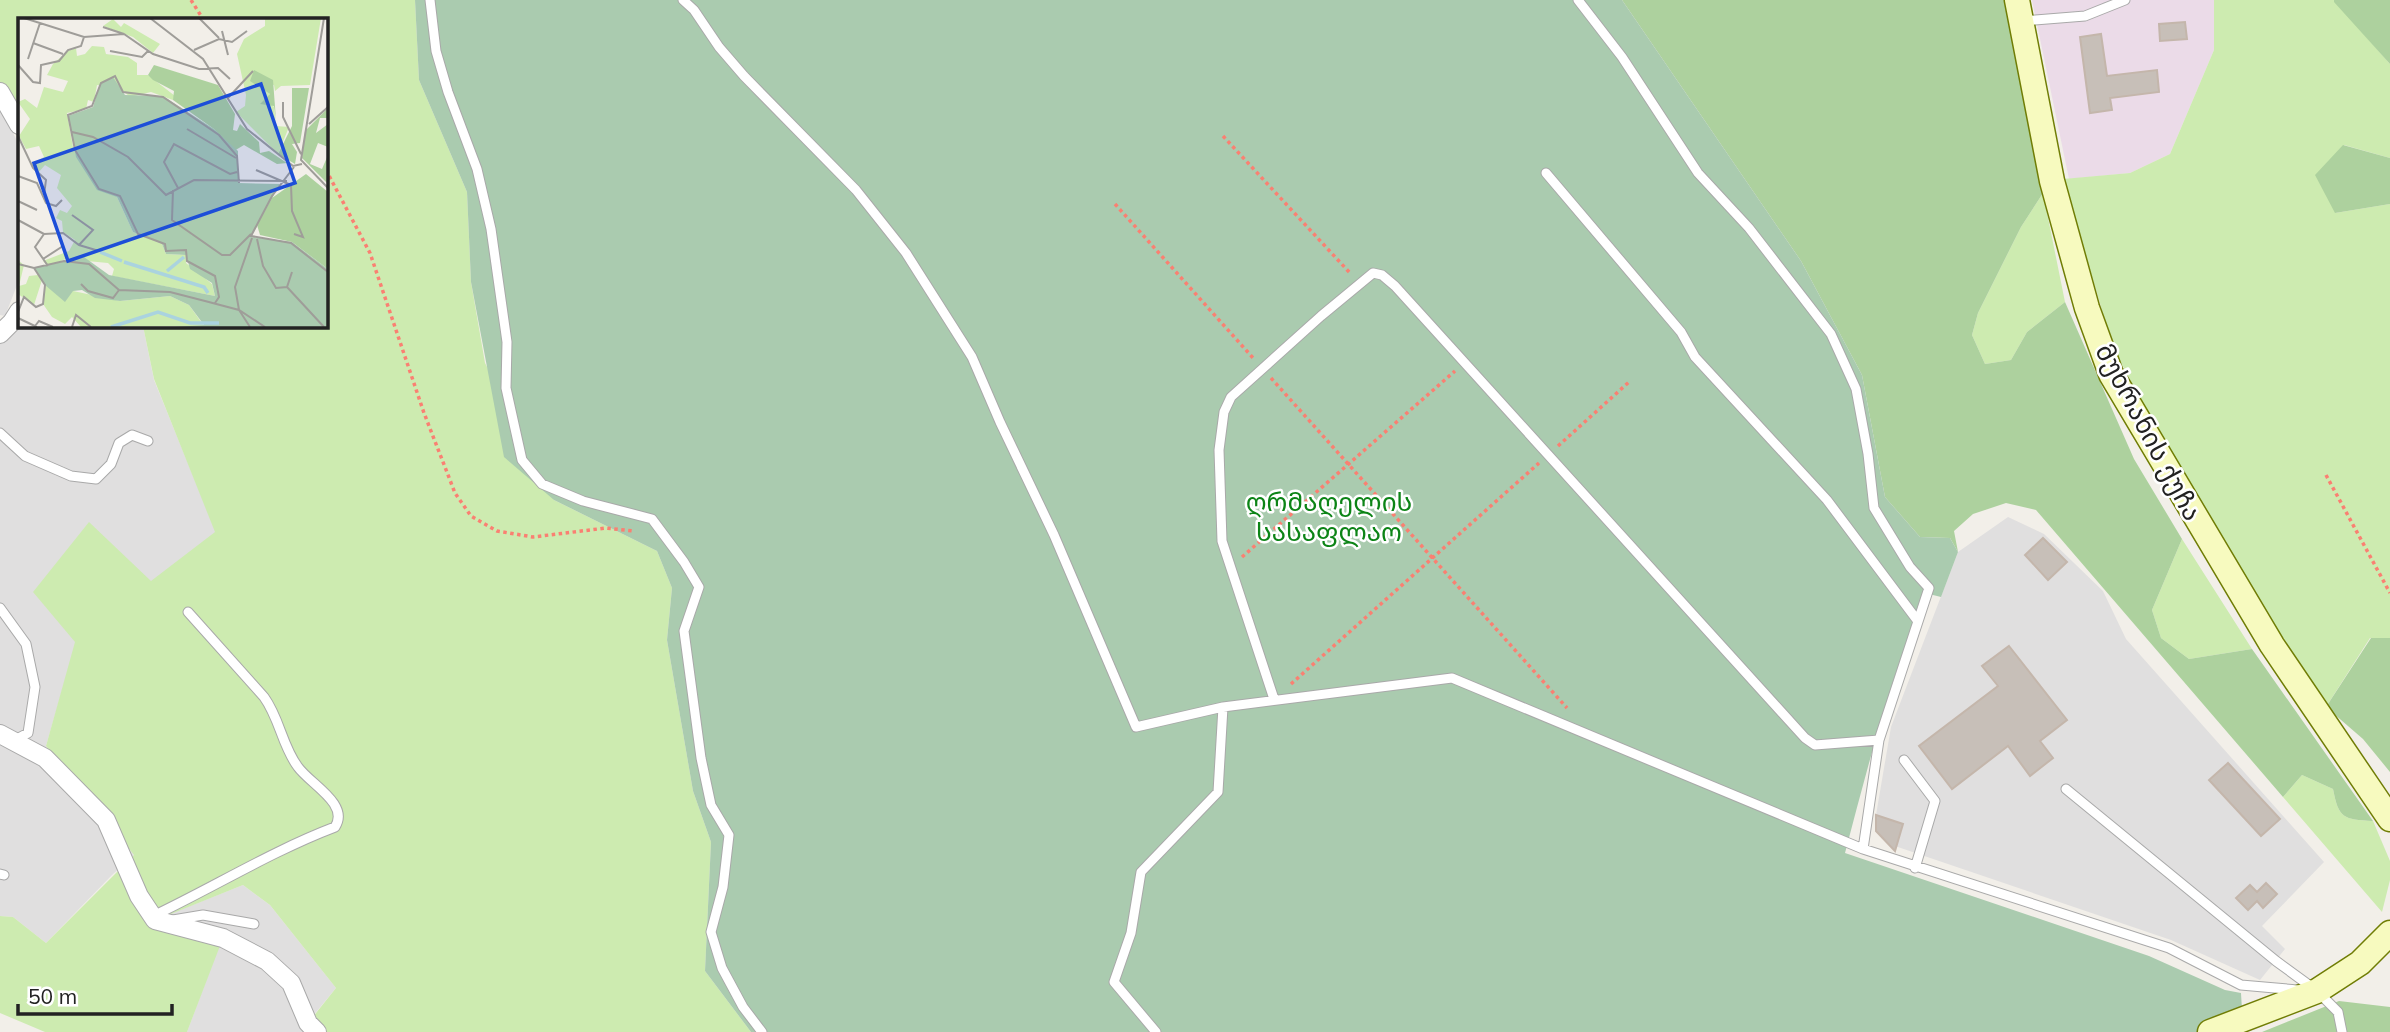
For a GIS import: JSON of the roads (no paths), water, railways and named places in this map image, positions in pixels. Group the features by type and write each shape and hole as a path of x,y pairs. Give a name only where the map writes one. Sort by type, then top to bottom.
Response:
{"street":[{"name":"მუხრანის ქუჩა","path":"2019,11 2052,181 2087,308 2112,374 2272,645 2390,819"},
{"path":"0,92 18,123"},
{"path":"0,334 3,334 18,312"},
{"path":"8,737 45,758 106,820 139,896 157,919 223,938 267,961 291,983 308,1023 317,1032"},
{"path":"2210,1032 2317,991 2360,963 2390,933"}],"lane":[{"path":"430,0 436,51 448,92 477,169 491,229 507,342 506,388 522,460 542,484 583,501 652,519 699,587 684,631 701,758 711,805 729,835 723,887 710,932 722,968 743,1007 762,1032"},
{"path":"683,0 694,10 719,47 744,76 856,190 906,253 972,357 999,422 1054,535 1136,727 1223,707 1274,699 1452,678 1863,849 1915,868 2169,948 2241,985 2317,991"},
{"path":"1578,0 1622,57 1698,173 1749,228 1831,334 1856,389 1868,454 1874,509 1910,567 1928,588 1879,740 1863,849"},
{"path":"2019,11 2085,16 2125,0"},
{"path":"1546,173 1681,332 1695,357 1827,500 1917,620"},
{"path":"1274,699 1222,541 1219,450 1224,412 1231,397 1373,273 1382,275 1395,286 1805,738 1815,745 1879,740"},
{"path":"0,433 25,456 71,476 96,479 111,464 119,443 132,435 148,441"},
{"path":"0,608 26,644 34,687 28,733 8,737"},
{"path":"157,919 279,850 335,827 340,821 339,809 297,766 274,711 264,697 188,611"},
{"path":"1156,1032 1114,982 1131,933 1141,872 1218,792 1223,707"},
{"path":"1904,760 1935,801 1915,868"},
{"path":"2066,789 2276,961 2317,991 2338,1013 2342,1032"},
{"path":"157,919 203,915 254,924"}],"park label":[{"name":"ღრმაღელის სასაფლაო","path":"1329,516"}]}
